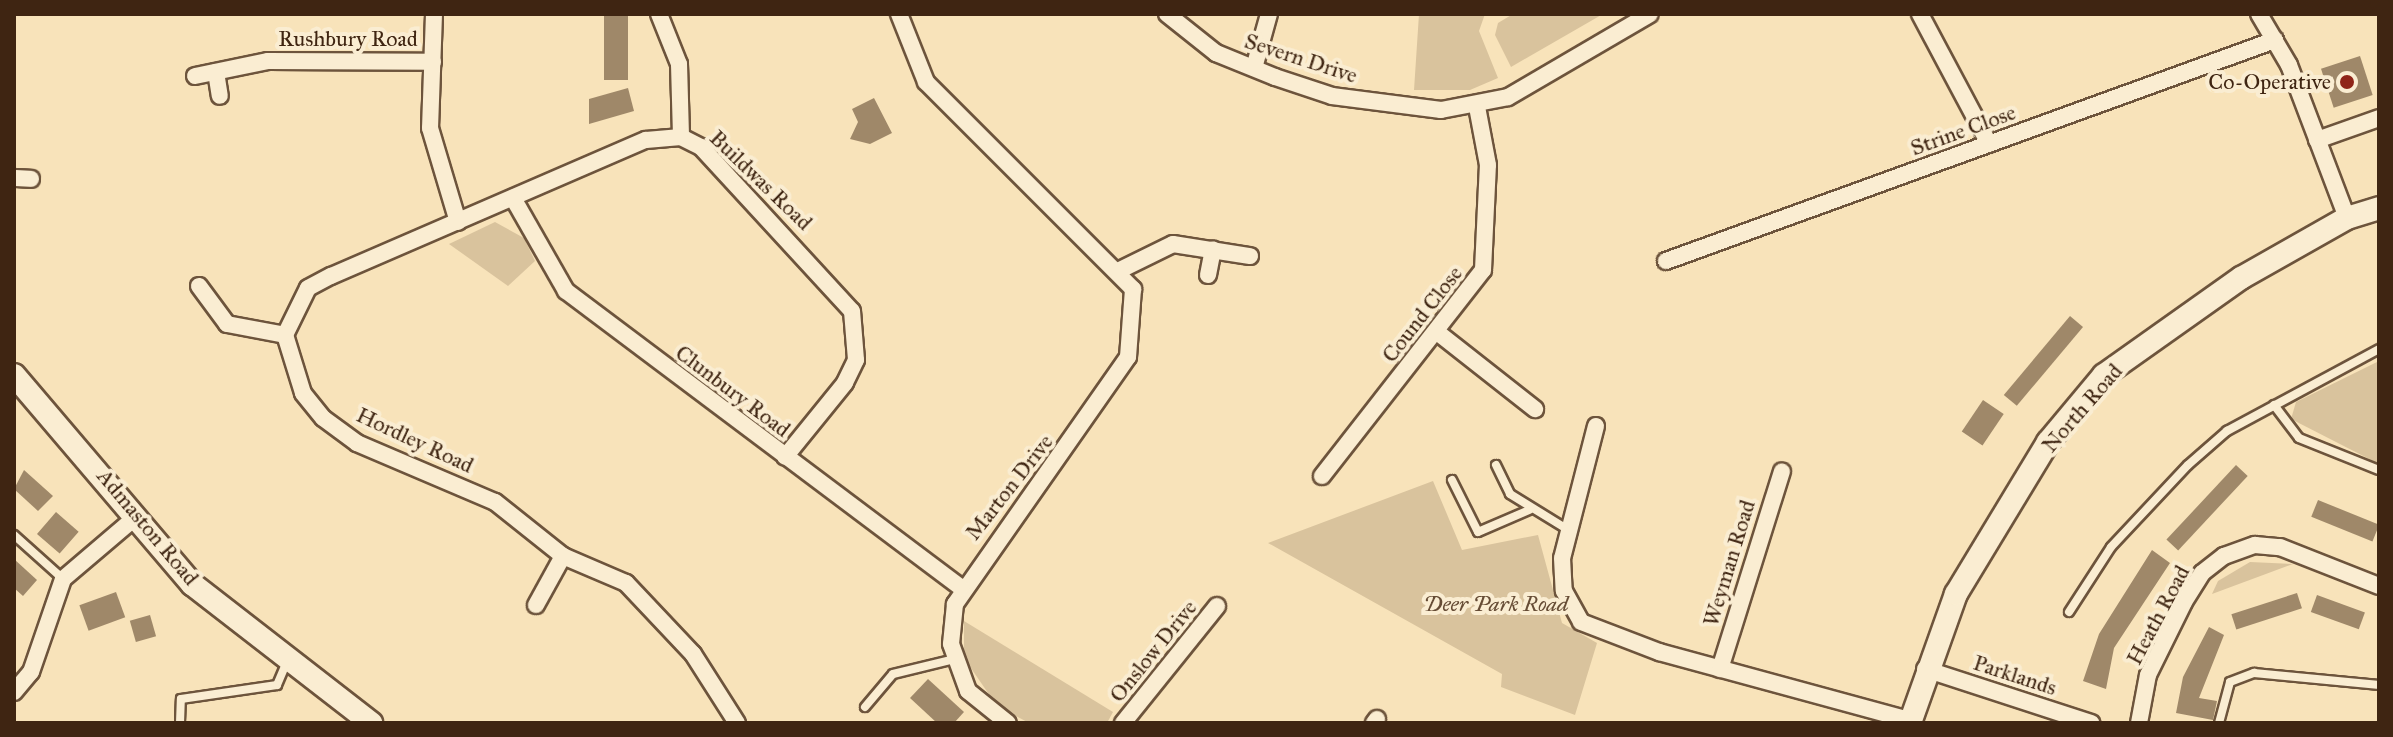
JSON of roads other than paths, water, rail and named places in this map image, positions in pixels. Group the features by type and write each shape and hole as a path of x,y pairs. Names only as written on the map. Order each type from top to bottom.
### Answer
{"street":[{"path":"199,286 227,324 285,335 308,288 458,222 430,128 434,14"},
{"path":"659,14 679,64 681,137"},
{"name":"Marton Drive","path":"899,14 926,82 1120,270 1133,289 1128,357 1100,405 961,588 951,627 955,659 968,691 1008,723"},
{"name":"Severn Drive","path":"1167,14 1216,53 1332,96 1392,106 1477,107 1529,87 1650,14"},
{"path":"1254,68 1269,14"},
{"path":"1920,14 1989,144"},
{"path":"2259,14 2275,40 2347,218"},
{"name":"Strine Close","path":"1666,261 2275,40"},
{"name":"Rushbury Road","path":"195,76 338,57 433,62"},
{"path":"216,72 220,96"},
{"name":"Cound Close","path":"1322,476 1437,332 1488,253 1488,165 1477,107"},
{"path":"2317,140 2379,118"},
{"name":"Buildwas Road","path":"458,222 646,140 681,137 701,147 852,311 856,360 785,457"},
{"name":"Clunbury Road","path":"513,198 566,291 961,588"},
{"name":"North Road","path":"1910,722 1925,669 1997,521 2104,375 2181,317 2347,218 2379,208"},
{"path":"1120,270 1173,244 1250,256"},
{"path":"1208,275 1213,249"},
{"path":"1437,332 1535,409"},
{"name":"Hordley Road","path":"285,335 303,393 323,418 357,443 495,502 563,556 626,583 665,619 737,723"},
{"name":"Admaston Road","path":"14,375 192,584 287,662 371,723"},
{"path":"1596,426 1567,529 1564,591 1581,622 1720,669 1910,722"},
{"name":"Weyman Road","path":"1720,669 1782,471"},
{"path":"14,692 31,672 63,579 137,516"},
{"name":"Heath Road","path":"2139,723 2148,675 2184,602 2202,573 2224,556 2255,545 2280,547 2379,586"},
{"path":"536,605 563,556"},
{"name":"Onslow Drive","path":"1123,723 1217,606"},
{"name":"Parklands","path":"1925,669 2091,723"}],"lane":[{"path":"2069,612 2111,547 2188,465 2274,405 2379,349"},
{"path":"2274,405 2299,438 2379,470"},
{"path":"1496,465 1510,494 1529,510 1567,529"},
{"path":"1452,480 1478,532 1529,510"},
{"path":"14,535 63,579"},
{"path":"865,707 893,674 955,659"},
{"path":"180,723 181,699 277,685 287,662"},
{"path":"2219,723 2230,682 2254,673 2379,685"}],"place":[{"name":"Co-Operative","path":"2347,82"}],"park label":[{"name":"Deer Park Road","path":"1496,604"}]}
